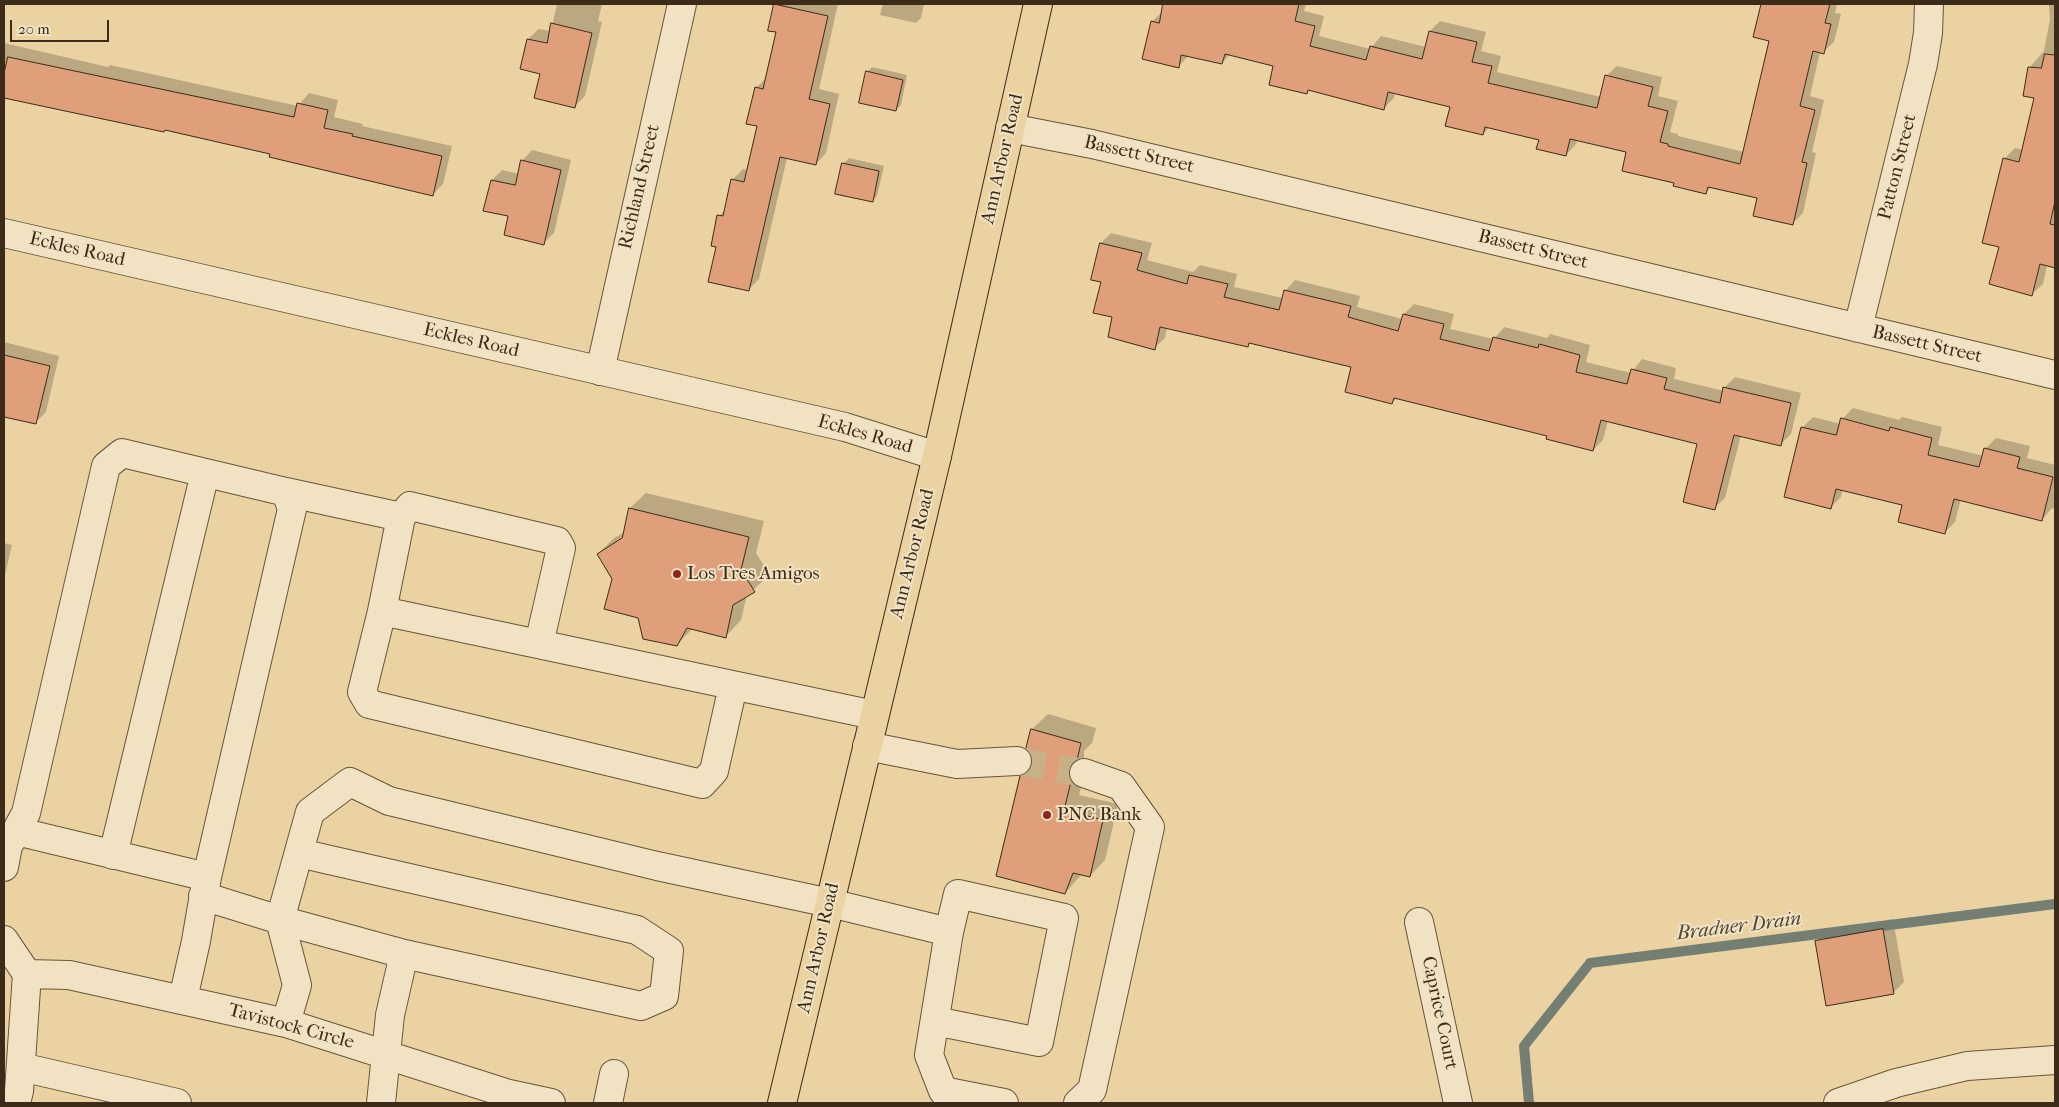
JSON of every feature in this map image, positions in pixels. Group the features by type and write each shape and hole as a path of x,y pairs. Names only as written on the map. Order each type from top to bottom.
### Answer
{"main road":[{"name":"Ann Arbor Road","path":"782,1103 937,456 1038,4"}],"street":[{"name":"Richland Street","path":"600,371 682,4"},
{"name":"Patton Street","path":"1858,328 1923,64 1928,33 1929,4"},
{"name":"Bassett Street","path":"1010,128 1102,146 2055,375"},
{"name":"Eckles Road","path":"4,233 845,427 937,456"},
{"path":"4,867 8,846 26,813 106,466 122,453 401,517"},
{"path":"112,855 205,473"},
{"path":"183,999 205,886 292,509 286,492"},
{"path":"539,644 561,548 557,541 410,506 401,517 382,611 362,692 369,704 702,784 714,771 733,686"},
{"path":"382,611 874,716"},
{"path":"867,746 958,764 1017,762"},
{"path":"1078,1103 1092,1090 1150,827 1121,786 1084,774"},
{"path":"286,1023 297,985 280,920 310,812 350,782 389,801 657,866 830,903 949,932"},
{"path":"16,831 112,855 205,886 280,920 404,954 641,1006 664,996 669,951 637,930 299,854"},
{"path":"935,1021 1039,1042 1064,918 958,894 949,932 929,1055 943,1091 1004,1103"},
{"name":"Caprice Court","path":"1419,922 1458,1103"},
{"path":"4,940 27,974 21,1067 16,1103"},
{"path":"380,1103 390,1015 404,954"},
{"name":"Tavistock Circle","path":"27,974 69,975 286,1023 385,1054 508,1098 550,1103"},
{"path":"1838,1103 1896,1082 1967,1066 2055,1060"},
{"path":"21,1067 177,1103"},
{"path":"608,1103 614,1074"}],"building":[{"path":"774,4 828,16 809,99 830,104 816,165 780,157 749,291 708,282 716,247 711,246 717,215 723,216 731,179 744,182 757,126 746,124 755,87 763,89 776,32 768,31"},
{"path":"1163,4 1299,4 1295,21 1315,26 1310,46 1366,60 1370,46 1422,59 1429,31 1477,42 1472,62 1492,66 1488,83 1597,108 1605,75 1653,87 1648,106 1668,111 1660,142 1668,144 1668,146 1740,164 1769,41 1753,37 1761,4 1830,4 1825,23 1831,24 1824,54 1813,51 1800,106 1815,110 1802,162 1807,163 1793,225 1753,216 1757,198 1708,187 1706,194 1673,186 1674,183 1622,171 1626,152 1570,139 1566,156 1536,149 1539,140 1485,127 1483,135 1445,126 1450,107 1388,92 1384,110 1308,90 1307,94 1269,85 1273,66 1225,54 1222,64 1181,55 1179,68 1142,59 1151,21 1159,23"},
{"path":"551,23 592,33 575,108 534,98 540,74 520,69 527,39 547,43"},
{"path":"2045,54 2055,55 2055,201 2050,224 2055,225 2055,268 2040,264 2032,296 1989,284 1999,247 1982,243 2003,158 2019,162 2034,98 2023,96 2028,67 2041,68"},
{"path":"8,57 294,117 297,103 328,110 324,128 442,156 433,196 269,157 270,154 165,130 164,132 4,98 4,74"},
{"path":"866,71 903,80 896,111 859,103"},
{"path":"521,160 561,170 544,245 504,235 508,216 483,211 491,180 515,185"},
{"path":"842,163 879,171 873,202 835,194"},
{"path":"1100,243 1142,253 1137,270 1187,284 1189,275 1228,284 1224,297 1279,310 1284,290 1351,306 1348,317 1398,331 1403,314 1444,324 1440,339 1489,351 1493,337 1538,348 1539,344 1580,355 1576,372 1627,384 1631,369 1667,378 1664,389 1720,403 1723,387 1791,403 1781,446 1734,435 1715,510 1683,502 1697,444 1601,420 1593,451 1546,439 1547,436 1394,398 1392,404 1345,392 1351,367 1249,343 1248,347 1160,327 1155,350 1108,337 1112,317 1093,313 1101,282 1091,280"},
{"path":"4,355 50,366 36,424 4,417"},
{"path":"1841,418 1889,431 1890,427 1932,438 1928,455 1979,467 1984,448 2020,457 2017,468 2053,477 2042,521 1954,499 1945,534 1898,522 1902,505 1836,489 1831,509 1784,497 1801,427 1836,435"},
{"name":"Los Tres Amigos","path":"629,508 749,537 741,570 755,592 733,605 726,638 687,628 677,646 643,639 638,618 604,609 612,579 597,554 622,538"},
{"name":"PNC Bank","path":"1031,729 1081,743 1077,760 1069,768 1071,782 1064,810 1103,820 1090,877 1073,873 1065,894 996,876 1020,776 1026,774 1031,768 1033,760 1026,749"},
{"path":"1883,929 1894,994 1826,1006 1815,941"}],"waterway":[{"name":"Bradner Drain","path":"1529,1103 1524,1046 1590,963 2055,904"}],"tunnel":[{"path":"1017,761 1084,773"}],"place":[{"name":"Los Tres Amigos","path":"677,574"},
{"name":"PNC Bank","path":"1047,815"}]}
